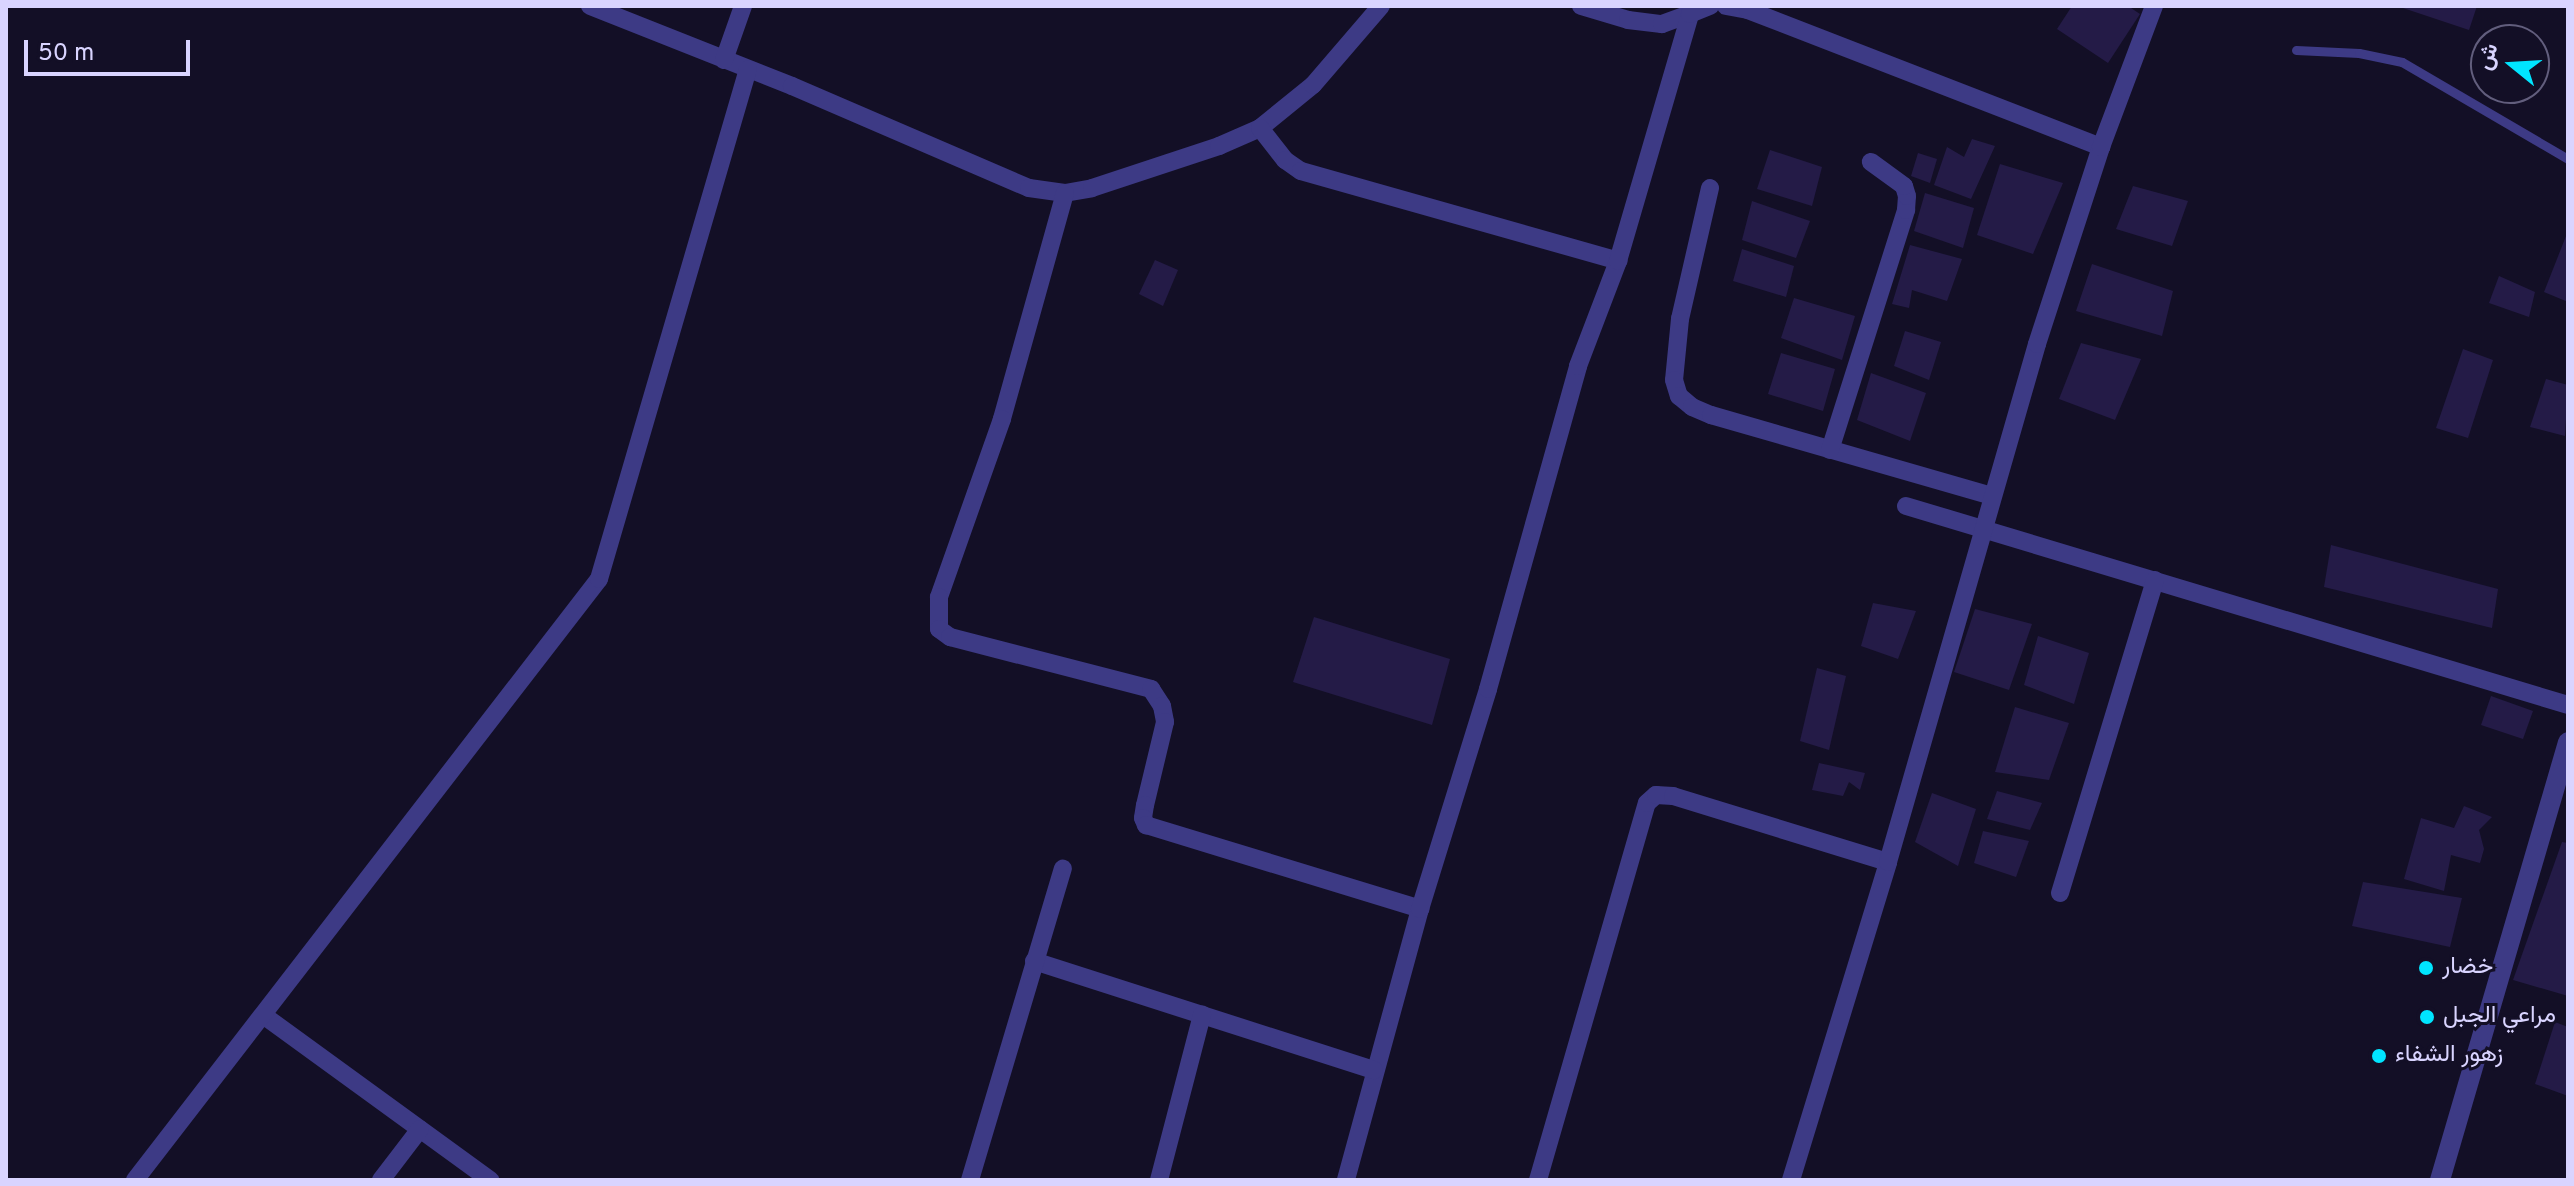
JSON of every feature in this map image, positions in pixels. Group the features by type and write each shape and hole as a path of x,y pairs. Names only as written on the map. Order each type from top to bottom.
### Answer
{"street":[{"path":"590,6 1029,188 1065,193 1092,188 1219,146 1260,128 1313,85 1381,6"},
{"path":"724,60 743,6"},
{"path":"1581,6 1628,20 1662,24 1691,10 1710,6"},
{"path":"1726,6 1748,10 2101,147"},
{"path":"1791,1180 1888,862 1982,527 2101,147 2154,6"},
{"path":"1346,1180 1374,1070 1488,689 1578,366 1618,261 1691,10"},
{"path":"135,1180 599,579 748,69"},
{"path":"1260,128 1285,160 1301,171 1618,261"},
{"path":"1830,450 1906,210 1904,186 1871,162"},
{"path":"1710,188 1680,319 1674,380 1679,396 1692,407 1711,415 1992,496"},
{"path":"1065,193 1002,419 939,597 939,629 950,637 1151,689 1162,706 1165,722 1145,805 1146,825 1420,909"},
{"path":"1906,506 2568,705"},
{"path":"2060,893 2155,580"},
{"path":"2440,1180 2568,742"},
{"path":"1538,1180 1647,803 1656,795 1673,796 1888,862"},
{"path":"970,1180 1063,869"},
{"path":"1034,961 1374,1070"},
{"path":"263,1015 490,1180"},
{"path":"1159,1180 1202,1015"},
{"path":"381,1180 420,1129"}],"lane":[{"path":"2296,50 2359,53 2402,62 2568,159"}],"building":[{"path":"2072,6 2128,6 2140,14 2108,63 2057,29"},
{"path":"2397,6 2477,6 2469,30"},
{"path":"1972,139 1995,146 1971,199 1934,185 1947,147 1964,157"},
{"path":"1770,150 1822,167 1812,206 1757,189"},
{"path":"1918,153 1937,159 1930,183 1911,176"},
{"path":"2000,164 2063,183 2033,254 1977,235"},
{"path":"2133,186 2188,201 2172,246 2116,229"},
{"path":"1925,193 1974,208 1963,248 1914,231"},
{"path":"1752,201 1810,221 1796,258 1742,240"},
{"path":"2568,231 2568,302 2544,292"},
{"path":"1910,245 1962,259 1947,301 1912,290 1909,308 1892,304"},
{"path":"1742,249 1794,266 1786,297 1733,281"},
{"path":"1155,260 1178,270 1163,306 1139,294"},
{"path":"2092,264 2173,291 2162,336 2076,311"},
{"path":"2499,276 2535,292 2529,317 2489,303"},
{"path":"1794,298 1855,316 1842,360 1781,338"},
{"path":"1905,331 1941,342 1929,380 1894,366"},
{"path":"2081,343 2141,359 2115,420 2059,399"},
{"path":"2463,349 2493,360 2468,438 2436,428"},
{"path":"1781,353 1835,369 1823,411 1768,394"},
{"path":"1871,373 1926,393 1910,441 1857,420"},
{"path":"2546,379 2568,385 2565,436 2530,427"},
{"path":"2331,545 2498,589 2492,628 2324,587"},
{"path":"1873,603 1916,611 1898,659 1861,646"},
{"path":"1975,609 2032,624 2009,690 1954,672"},
{"path":"1314,617 1450,659 1432,725 1293,682"},
{"path":"2038,636 2089,653 2074,704 2024,685"},
{"path":"1817,668 1846,676 1829,750 1800,741"},
{"path":"2491,696 2533,711 2523,739 2481,725"},
{"path":"2015,707 2069,723 2049,780 1995,772"},
{"path":"1819,763 1865,773 1860,790 1849,782 1843,796 1812,790"},
{"path":"1997,791 2042,803 2030,830 1987,819"},
{"path":"1932,793 1976,809 1958,866 1915,842"},
{"path":"2464,806 2492,817 2479,830 2484,849 2480,863 2451,855 2444,891 2404,879 2421,818 2454,828"},
{"path":"1983,831 2029,841 2016,877 1974,863"},
{"path":"2562,842 2568,843 2568,996 2513,980"},
{"path":"2363,882 2462,898 2450,947 2352,926"},
{"path":"2555,1022 2568,1027 2568,1096 2535,1084"}],"place":[{"name":"خضار","path":"2426,968"},
{"name":"مراعي الجبل","path":"2427,1017"},
{"name":"زهور الشفاء","path":"2379,1056"}]}
